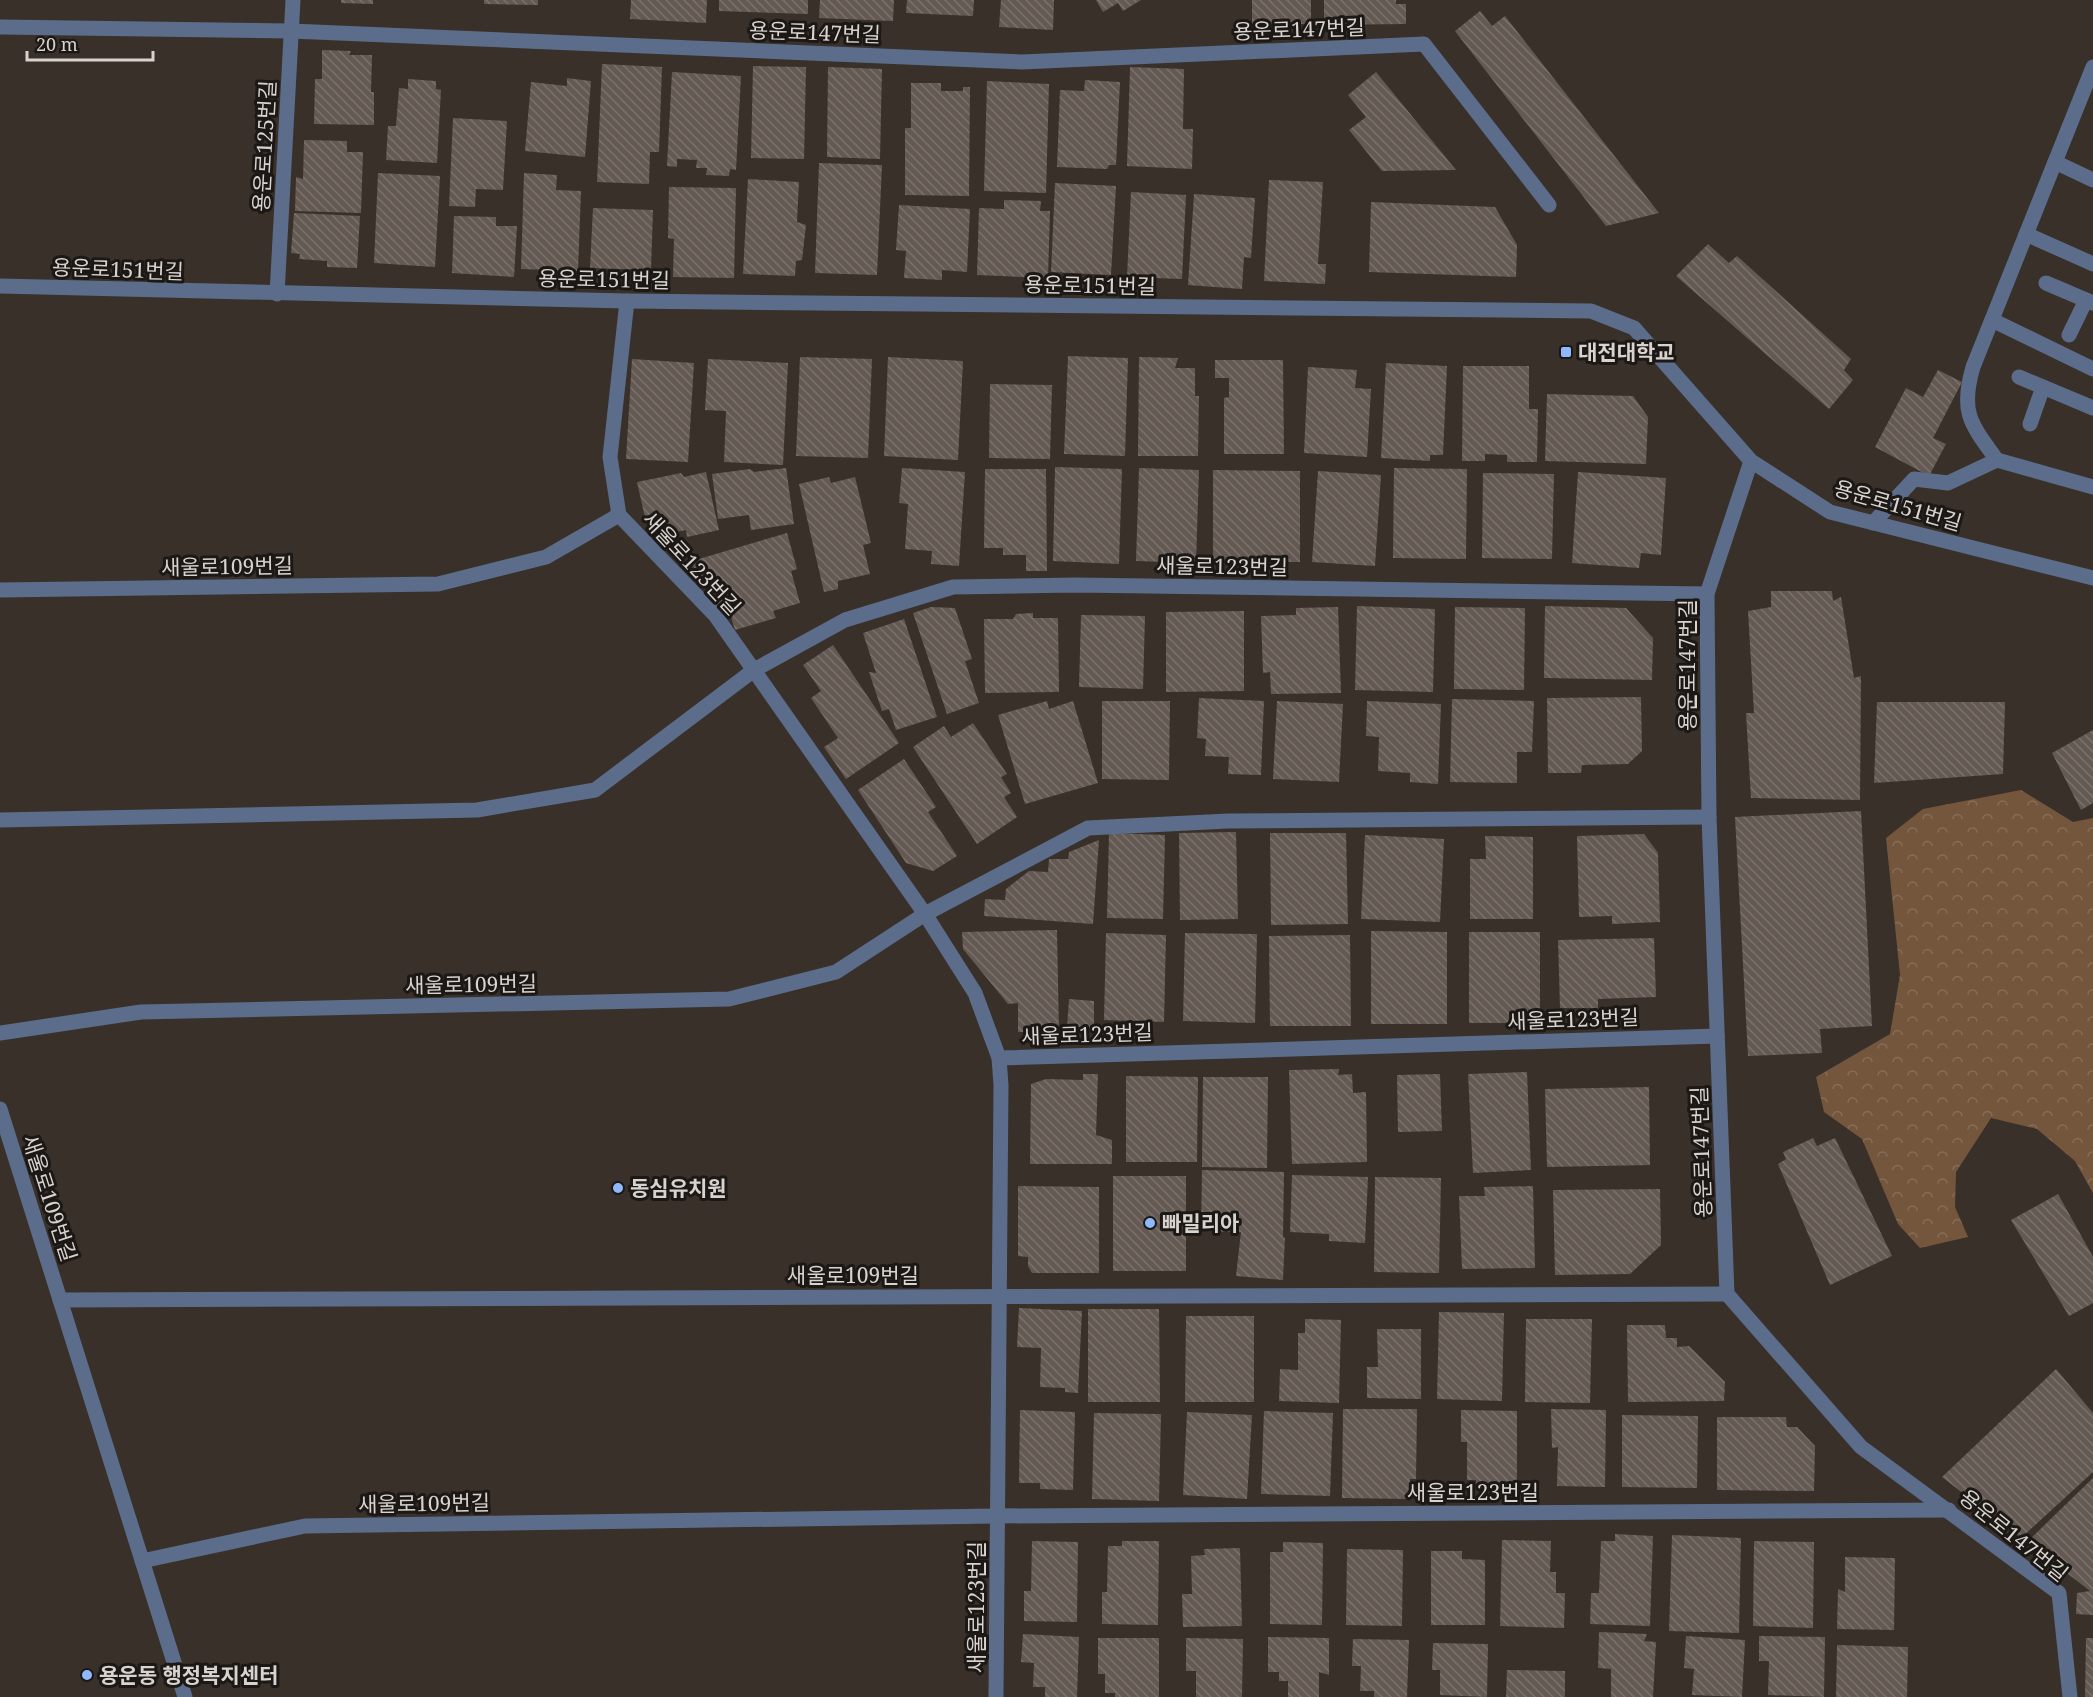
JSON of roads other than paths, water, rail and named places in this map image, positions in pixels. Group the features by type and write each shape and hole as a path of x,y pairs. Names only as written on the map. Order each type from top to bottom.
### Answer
{"street":[{"name":"용운로125번길","path":"277,294 292,0"},
{"name":"용운로147번길","path":"0,27 291,32 1022,62 1424,44 1549,205"},
{"path":"2093,67 2089,89 2055,162 1973,367 1965,394 1970,419 1997,460 2093,488"},
{"path":"2055,162 2093,180"},
{"path":"2026,234 2093,264"},
{"path":"2046,283 2090,301 2069,335"},
{"name":"용운로151번길","path":"0,286 627,301 1591,311 1634,328 1751,461 1830,512 2093,578"},
{"name":"새울로123번길","path":"627,301 610,457 619,515 715,615 925,914 975,993 999,1058 1001,1085 996,1697"},
{"path":"1992,320 2092,365"},
{"path":"2019,377 2093,408"},
{"path":"2030,424 2043,387"},
{"path":"1873,523 1914,479 1948,483 1997,460"},
{"name":"용운로147번길","path":"1751,461 1707,594 1709,817 1727,1294 1861,1447 2059,1593 2070,1697"},
{"name":"새울로109번길","path":"0,590 438,584 546,557 619,515"},
{"name":"새울로123번길","path":"754,670 845,620 953,587 1076,585 1707,594"},
{"path":"0,820 477,810 595,790 754,670"},
{"path":"925,914 1088,828 1228,820 1709,817"},
{"name":"새울로109번길","path":"0,1033 141,1012 729,999 836,972 925,914"},
{"name":"새울로123번길","path":"999,1058 1717,1036"},
{"name":"새울로109번길","path":"0,1109 185,1697"},
{"path":"998,1296 1727,1294"},
{"name":"새울로109번길","path":"60,1300 998,1296"},
{"name":"새울로123번길","path":"997,1516 1949,1510"},
{"name":"새울로109번길","path":"142,1561 305,1526 997,1516"}],"place":[{"name":"대전대학교","path":"1566,352"},
{"name":"동심유치원","path":"618,1188"},
{"name":"빠밀리아","path":"1150,1223"},
{"name":"용운동 행정복지센터","path":"87,1675"}]}
